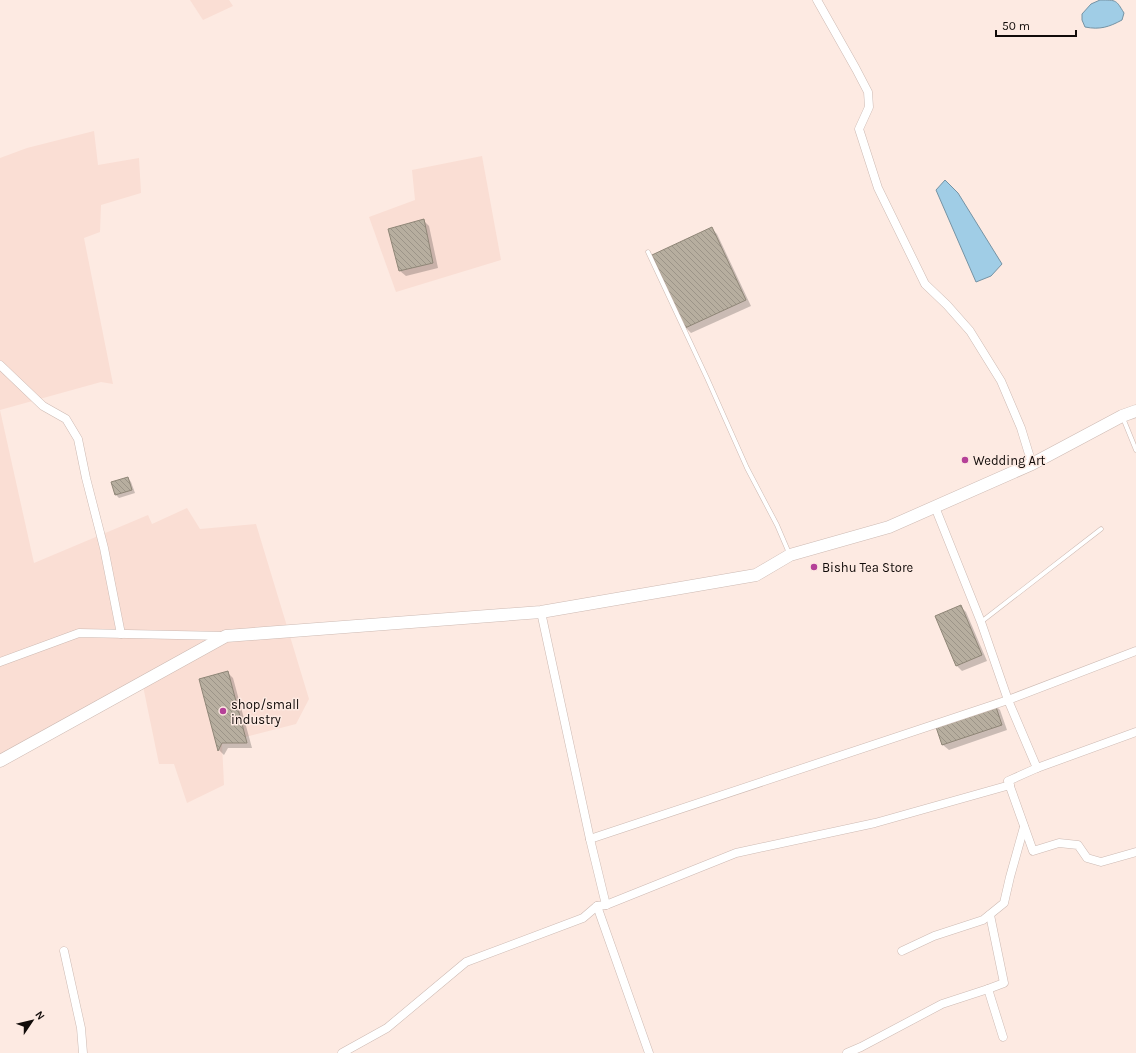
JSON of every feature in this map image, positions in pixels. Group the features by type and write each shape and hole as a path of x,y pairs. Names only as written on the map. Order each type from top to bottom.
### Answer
{"main road":[{"path":"0,761 226,636 541,612 756,575 790,555 889,527 1032,464 1122,416 1136,411"}],"street":[{"path":"817,0 868,92 868,107 859,129 878,188 925,284 947,305 970,331 1001,381 1022,428 1032,464"},
{"path":"0,366 43,406 66,419 78,440 104,548 121,634"},
{"path":"935,507 981,622 1008,700 1037,768"},
{"path":"541,612 590,839 606,905"},
{"path":"0,662 79,633 226,636"},
{"path":"590,839 1008,700 1136,650"},
{"path":"1136,732 1037,768 1008,781 1033,851 1058,843 1078,845 1087,858 1101,862 1136,852"},
{"path":"342,1053 387,1028 466,962 583,918 597,906 606,905 736,853 875,823 1010,785"},
{"path":"902,951 934,936 982,920 1004,903 1024,826"},
{"path":"597,906 648,1053"},
{"path":"847,1053 942,1004 1004,983 990,915"},
{"path":"64,951 81,1028 83,1053"},
{"path":"988,989 1003,1037"}],"lane":[{"path":"648,252 747,468 777,525 790,555"},
{"path":"1122,416 1136,450"},
{"path":"981,622 1101,529"}],"shaded area":[{"path":"190,0 229,0 233,6 203,20"},
{"path":"94,131 98,165 139,158 141,193 101,205 100,232 84,238 113,384 101,382 0,410 0,158 27,148"},
{"path":"482,156 501,260 396,292 369,217 415,200 412,170"},
{"path":"0,410 34,563 148,515 152,524 187,508 200,529 256,524 309,699 296,724 222,743 224,785 187,803 174,764 159,764 143,686 0,761"}],"water":[{"path":"1100,0 1110,0 1117,3 1124,13 1122,20 1104,27 1085,27 1082,20 1082,14 1091,4"},
{"path":"945,180 958,193 1002,264 991,276 976,282 936,190"}],"building":[{"path":"424,219 433,263 399,271 388,229"},
{"path":"712,227 746,300 685,328 652,255"},
{"path":"128,477 132,490 115,495 111,482"},
{"path":"961,605 982,655 956,666 935,616"},
{"name":"shop/small industry","path":"228,671 247,743 222,743 218,751 199,679"},
{"path":"995,704 1002,725 942,745 935,724"}],"place":[{"name":"Wedding Art","path":"965,460"},
{"name":"Bishu Tea Store","path":"814,567"},
{"name":"shop/small industry","path":"223,711"}]}
